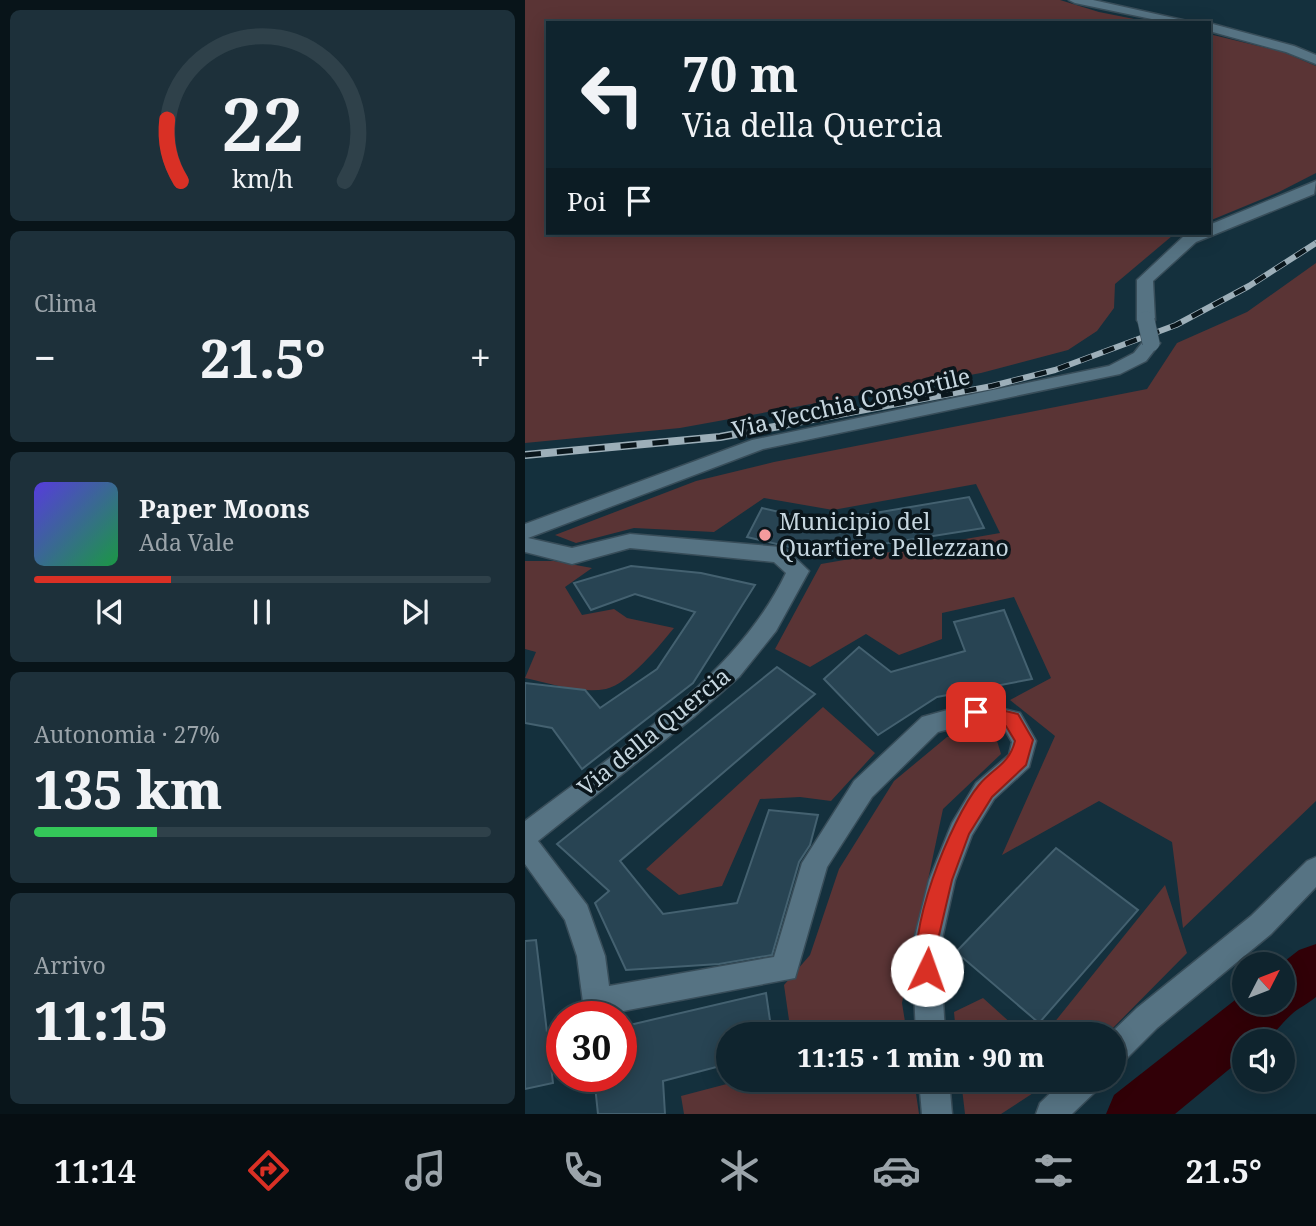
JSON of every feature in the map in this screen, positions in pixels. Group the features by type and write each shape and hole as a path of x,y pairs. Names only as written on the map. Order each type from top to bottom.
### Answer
{"street":[{"path":"1075,0 1179,21"},
{"path":"1211,28 1290,49 1316,60"},
{"path":"1211,230 1309,191 1316,185"},
{"name":"Via Vecchia Consortile","path":"525,532 759,444 1114,370 1140,357 1151,343 1146,320 1145,280 1190,239 1200,235"},
{"name":"Via della Quercia","path":"525,545 572,556 630,541 780,555 798,571 776,614 757,642 718,685 525,836"},
{"path":"525,843 577,914 591,956 597,1002 785,969 815,863 863,789 930,723 976,712 1012,720 1024,740 1020,760 985,791 961,831 942,880 926,948 930,1022"},
{"path":"1126,1039 1147,1018 1261,925 1316,869"},
{"path":"935,1092 937,1114"},
{"path":"1051,1114 1074,1092"}],"shaded area":[{"path":"525,0 1060,0 1099,12 1144,21 546,21 546,235 1174,235 1115,284 1114,308 1097,331 1068,350 981,373 680,428 525,443"},
{"path":"1211,34 1283,52 1316,66 1316,173 1279,192 1211,220"},
{"path":"1316,263 1316,801 1183,928 1172,842 1099,801 1002,855 1055,736 1010,700 1051,678 1014,597 942,613 942,639 899,655 866,634 810,667 775,649 821,564 1000,533 976,484 833,510 764,498 714,532 634,528 576,543 555,535 696,481 774,462 1147,389 1177,343 1247,312"},
{"path":"525,561 554,561 592,568 565,587 582,615 614,609 627,618 674,628 634,672 606,689 576,689 525,678 536,652 525,649"},
{"path":"823,707 875,753 831,801 800,797 760,799 722,886 679,895 646,869"},
{"path":"994,731 1001,754 943,809 902,1003 905,1022 789,1022 784,985 810,955 839,869 894,781 947,737"},
{"path":"1165,885 1187,953 1119,1022 1055,1022"},
{"path":"983,998 1010,1022 955,1022 954,1012"},
{"path":"716,1087 716,1092 916,1092 919,1114 684,1114 681,1096"},
{"path":"962,1092 1035,1092 1001,1114 965,1114"}],"building":[{"path":"969,497 984,528 819,554 747,537 762,508 822,522"},
{"path":"631,566 701,573 755,585 693,683 582,769 552,728 525,723 525,683 585,690 600,708 657,669 695,612 635,594 591,610 574,583"},
{"path":"1004,610 1032,679 937,697 878,735 824,679 859,647 891,672 965,651 954,622"},
{"path":"777,667 815,694 620,861 663,914 737,903 769,810 818,815 810,845 799,862 772,955 719,964 626,970 595,903 609,891 557,844"},
{"path":"1056,848 1138,910 1040,1022 956,952"},
{"path":"536,940 546,1024 546,1084 525,1089 525,941"},
{"path":"766,993 770,1022 716,1022 716,1067 663,1081 665,1114 598,1114 596,1092 637,1092 637,1023"}],"waterway":[{"path":"1295,984 1316,967"},
{"path":"1133,1114 1256,1015"}],"railway":[{"path":"776,427 992,386 1055,370 1176,325 1249,286 1316,243"},
{"path":"525,455 720,437 785,425"}],"place":[{"name":"Municipio del Quartiere Pellezzano","path":"765,535"}],"route":[{"path":"927,970 926,948 942,880 961,831 985,791 1020,760 1024,740 1012,720 976,712"}]}
